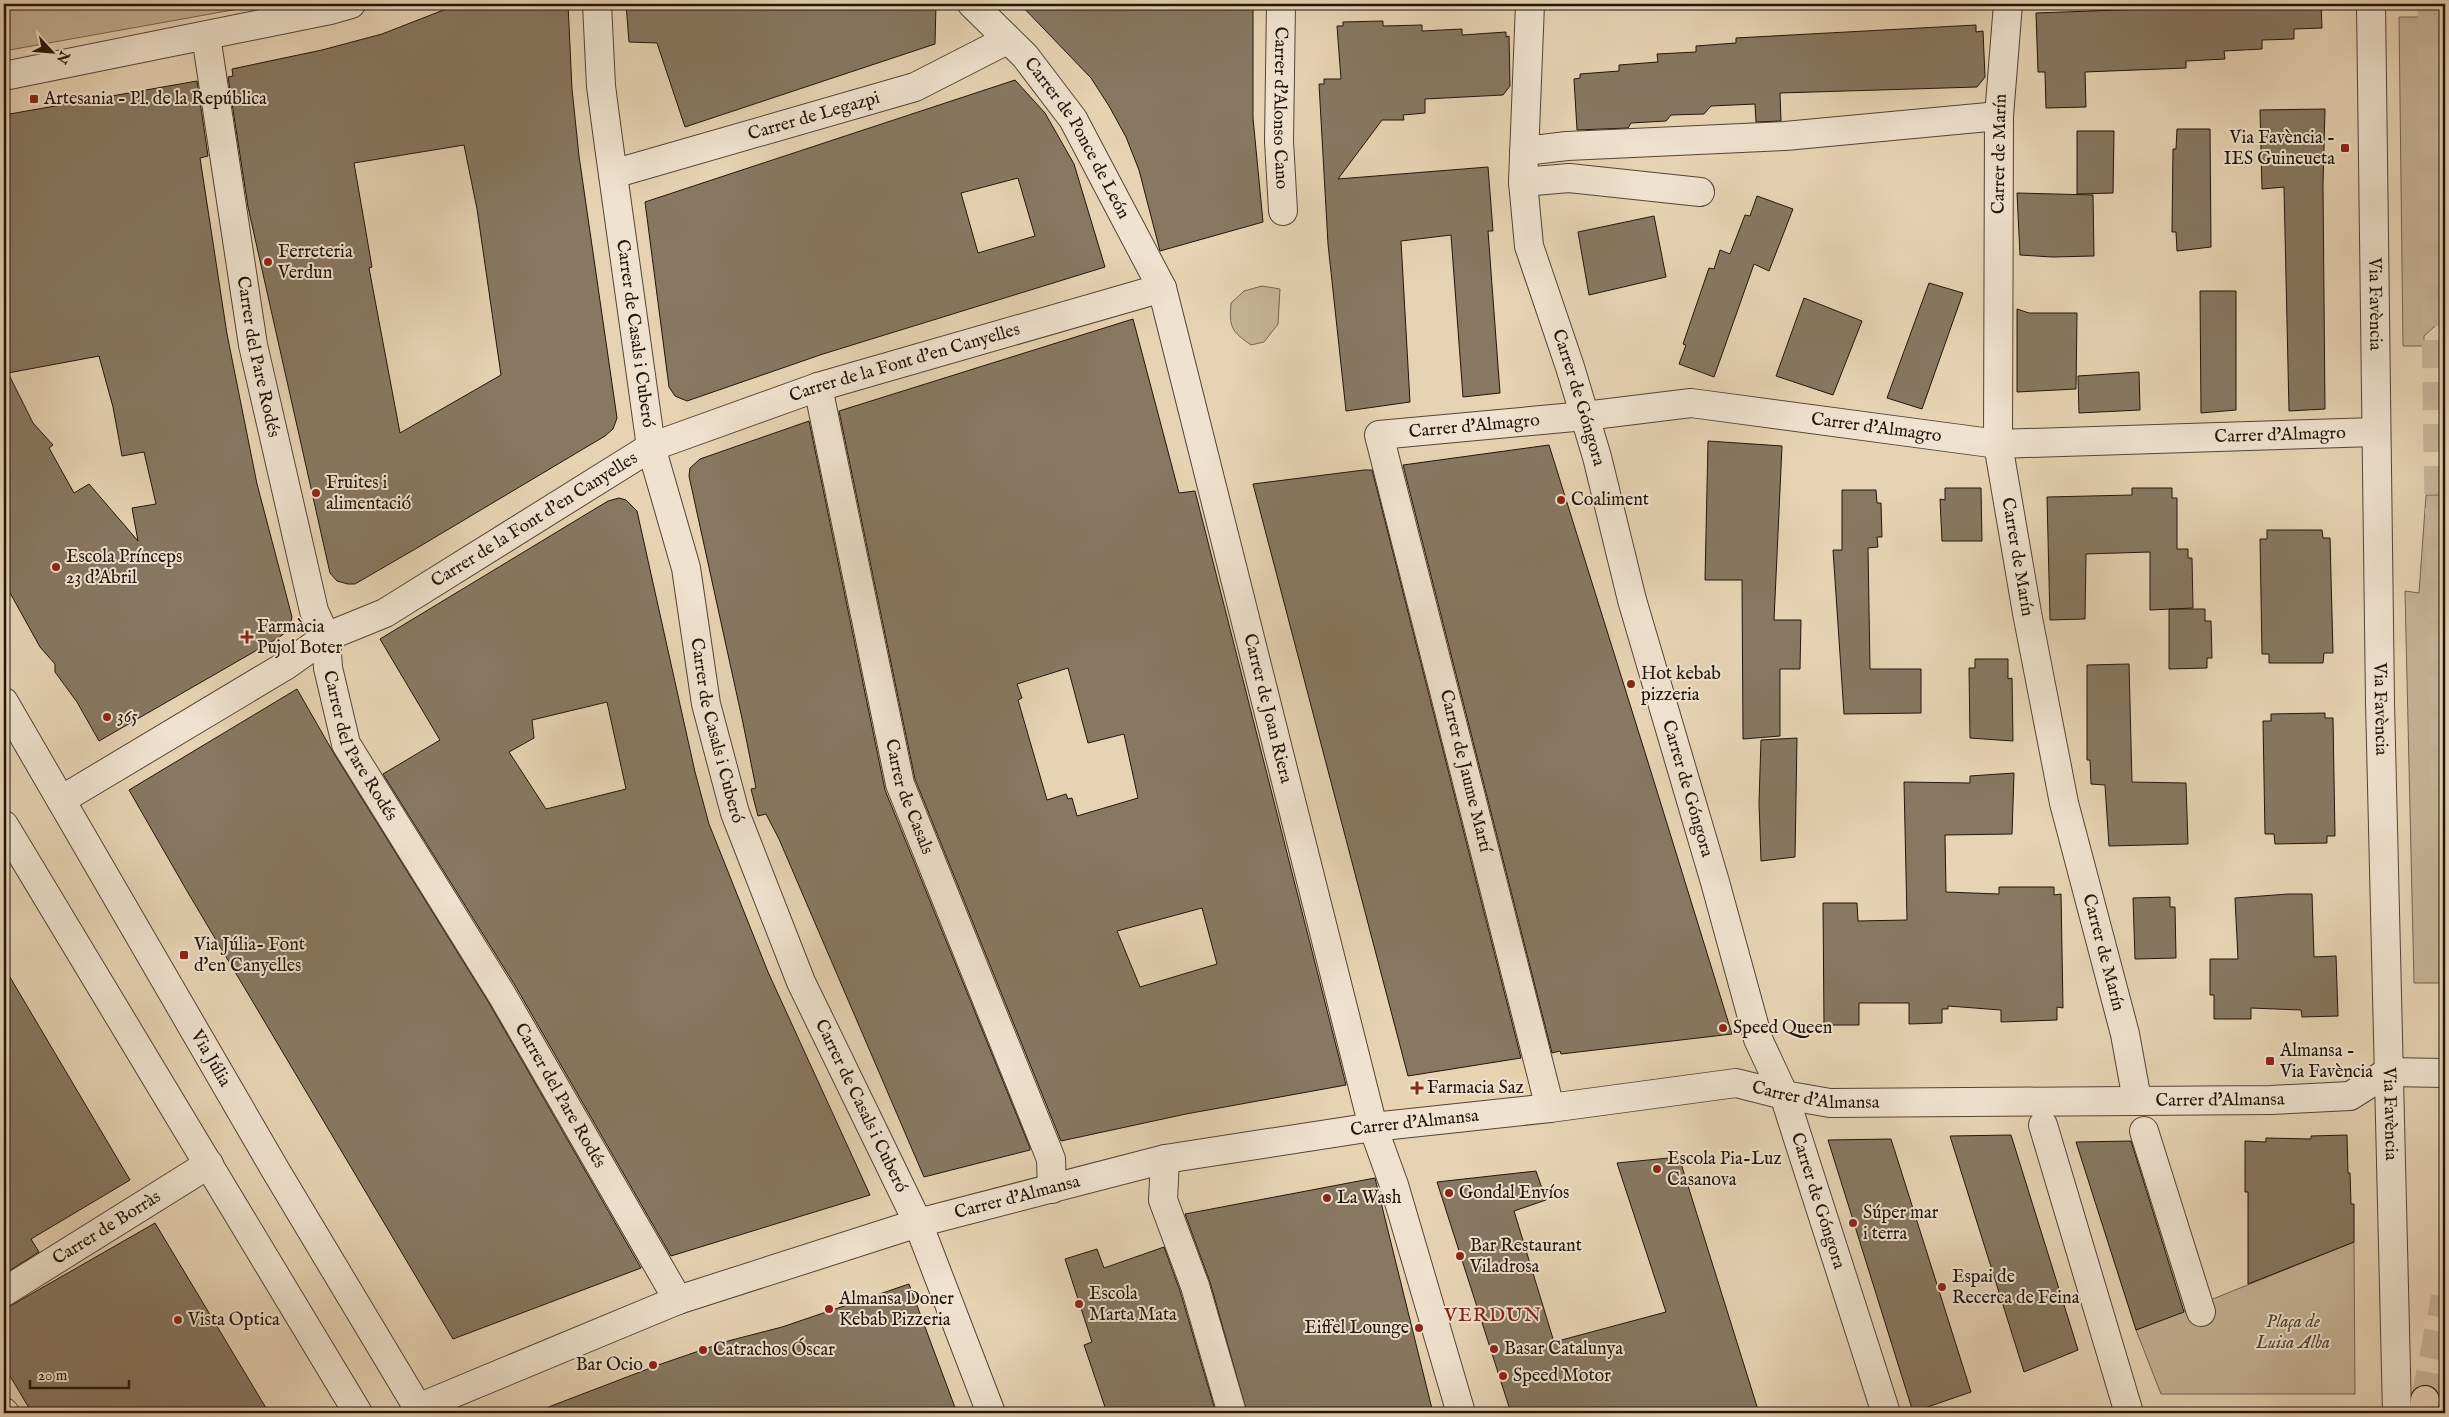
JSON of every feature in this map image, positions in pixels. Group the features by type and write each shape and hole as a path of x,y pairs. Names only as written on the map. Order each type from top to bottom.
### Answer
{"street":[{"path":"4,76 206,36 351,4"},
{"name":"Carrer de Casals i Cuberó","path":"597,4 601,86 651,447 686,568 706,704 735,813 801,982 918,1223 991,1413"},
{"name":"Carrer de Ponce de León","path":"972,4 1025,56 1073,119 1162,288"},
{"name":"Carrer d'Alonso Cano","path":"1281,4 1279,142 1284,211"},
{"name":"Carrer de Góngora","path":"1530,4 1523,182 1528,246 1585,416 1632,600 1715,882 1758,1039 1784,1096 1886,1413"},
{"name":"Carrer de Marín","path":"2008,4 1999,116 1998,444 2027,613 2064,803 2124,1034 2137,1100"},
{"name":"Via Favència","path":"2371,4 2376,432 2388,1072 2398,1413"},
{"name":"Carrer del Pare Rodés","path":"206,36 253,345 314,611 326,637 328,668 346,744 502,995 678,1300"},
{"name":"Carrer de Legazpi","path":"613,174 915,87 1007,40"},
{"path":"1524,151 1568,146 1785,136 1999,116"},
{"path":"1523,182 1570,178 1700,192"},
{"name":"Carrer de la Font d'en Canyelles","path":"61,800 285,666 326,637 385,613 651,447 818,387 1162,288"},
{"name":"Carrer de Joan Riera","path":"1162,288 1374,1127 1394,1185 1461,1413"},
{"name":"Carrer de Casals","path":"818,387 900,784 1051,1159 1052,1189"},
{"name":"Carrer d'Almagro","path":"1379,435 1585,416 1691,403 1998,444 2376,432"},
{"name":"Carrer de Jaume Martí","path":"1379,435 1550,1108"},
{"name":"Via Júlia","path":"4,702 420,1411"},
{"path":"4,826 358,1413"},
{"path":"2388,1072 2445,1073"},
{"name":"Carrer d'Almansa","path":"420,1411 678,1300 918,1223 1166,1159 1374,1127 1550,1108 1736,1083 1784,1096 1830,1103 2271,1100 2350,1096 2388,1072"},
{"path":"2043,1125 2129,1413"},
{"path":"2144,1131 2201,1312"},
{"path":"1166,1159 1163,1200 1195,1286 1232,1413"},
{"name":"Carrer de Borràs","path":"4,1292 209,1164"}],"green space":[{"path":"4,4 266,4 4,51"},
{"path":"2399,17 2445,17 2445,317 2424,336 2424,346 2403,346"},
{"path":"1262,286 1280,289 1278,324 1264,342 1251,345 1239,336 1233,328 1230,318 1231,303 1244,291"},
{"path":"2426,495 2445,495 2445,983 2414,983 2405,591 2419,593"},
{"name":"Plaça de Luisa Alba","path":"2354,1242 2355,1394 2161,1394 2136,1330"}],"building":[{"path":"459,4 568,4 572,89 579,156 617,418 613,429 605,436 355,584 348,584 337,581 330,573 248,207 228,77 233,76 232,69 322,50 382,34","holes":["464,145 477,209 501,375 400,433 369,268 372,267 354,163"]},
{"path":"626,4 936,4 935,44 685,127 657,43 629,42"},
{"path":"1020,4 1253,4 1253,118 1263,222 1160,251 1139,170 1126,137 1109,106 1091,78"},
{"path":"2202,4 2321,4 2322,28 2294,29 2294,39 2262,40 2262,49 2224,51 2225,59 2186,61 2186,68 2085,72 2086,107 2046,108 2045,72 2038,72 2036,13 2202,7"},
{"path":"1383,21 1383,26 1422,25 1422,31 1462,29 1462,35 1506,32 1506,37 1509,36 1510,86 1503,95 1425,99 1425,113 1403,115 1404,120 1382,120 1338,179 1488,167 1493,231 1488,231 1500,393 1463,397 1451,235 1401,241 1410,402 1346,411 1328,244 1319,84 1324,84 1324,79 1341,79 1337,26 1343,26 1343,22"},
{"path":"1976,25 1976,32 1983,31 1985,77 1977,87 1780,93 1781,121 1756,122 1755,104 1711,106 1704,114 1671,115 1666,121 1631,123 1628,128 1577,130 1574,79 1580,78 1580,74 1619,71 1619,65 1658,62 1657,54 1696,52 1696,46 1736,43 1736,38"},
{"path":"1015,80 1045,113 1074,164 1105,267 823,354 687,401 675,396 669,387 645,202","holes":["1018,178 1035,236 978,253 961,193"]},
{"path":"197,81 208,156 200,158 227,334 257,484 292,617 289,630 278,638 99,741 77,702 55,672 55,664 40,647 4,582 4,115","holes":["99,356 113,407 122,456 144,452 156,504 132,508 138,541 89,484 74,493 49,448 53,445 33,423 8,373"]},
{"path":"2325,109 2323,185 2325,409 2289,411 2284,187 2262,189 2260,110"},
{"path":"2177,129 2210,129 2211,247 2177,251 2176,232 2172,232 2173,149 2176,149"},
{"path":"2077,131 2114,131 2113,193 2077,194"},
{"path":"2017,193 2093,195 2094,256 2052,257 2020,255"},
{"path":"1757,196 1793,209 1769,271 1754,264 1714,377 1679,364 1686,345 1683,344 1709,268 1714,269 1720,250 1730,254 1745,215 1750,216"},
{"path":"1654,216 1666,277 1589,295 1578,232"},
{"path":"1929,283 1963,293 1922,409 1887,398"},
{"path":"2200,291 2236,291 2236,410 2201,413"},
{"path":"1804,298 1862,321 1833,395 1776,376"},
{"path":"2017,309 2029,313 2077,313 2076,389 2017,392"},
{"path":"1133,319 1179,493 1195,491 1346,1085 1186,1114 1061,1141 915,779 839,411","holes":["1068,668 1088,743 1124,734 1138,798 1077,816 1072,798 1068,799 1066,794 1047,800 1018,700 1022,698 1017,684","1202,908 1217,964 1140,987 1117,931"]},
{"path":"2139,372 2140,410 2079,413 2078,376"},
{"path":"809,421 885,790 1030,1148 1030,1150 924,1177 779,839 766,814 758,816 751,789 756,788 743,723 689,476 690,468 700,459"},
{"path":"1708,441 1782,446 1774,620 1801,620 1800,669 1780,669 1780,736 1743,739 1742,580 1705,580"},
{"path":"1549,445 1732,1034 1561,1054 1560,1051 1552,1053 1403,465"},
{"path":"1372,470 1521,1058 1408,1076 1253,484"},
{"path":"1945,488 1981,488 1982,541 1942,541 1940,499 1945,500"},
{"path":"2132,488 2172,488 2172,498 2177,498 2177,549 2188,549 2188,558 2192,558 2193,608 2150,610 2150,552 2086,554 2085,619 2050,620 2047,497 2132,495"},
{"path":"1842,490 1876,490 1877,503 1881,503 1882,537 1877,537 1878,547 1868,548 1870,669 1921,669 1921,713 1844,714 1833,550 1842,550"},
{"path":"619,498 626,500 637,511 695,772 709,824 768,972 870,1195 671,1256 516,987 383,774 440,740 380,639 608,501","holes":["607,702 626,789 546,809 509,752 534,738 532,720"]},
{"path":"2267,530 2322,530 2323,538 2330,538 2333,653 2324,653 2323,663 2269,663 2269,654 2262,654 2260,539 2267,539"},
{"path":"2169,609 2205,609 2205,621 2211,621 2212,658 2207,658 2207,668 2169,669"},
{"path":"1975,659 2008,659 2008,679 2012,678 2013,741 1970,738 1969,668 1975,668"},
{"path":"2129,664 2132,782 2186,783 2188,844 2109,846 2105,785 2091,784 2090,760 2087,760 2087,665"},
{"path":"297,689 333,752 489,1003 641,1268 453,1339 129,790"},
{"path":"2325,713 2325,718 2333,718 2335,836 2327,836 2327,843 2275,844 2274,834 2265,834 2263,721 2271,721 2271,714"},
{"path":"1797,738 1795,857 1761,861 1759,803 1761,740"},
{"path":"2014,773 2012,834 1945,835 1946,892 1999,894 1999,887 2054,887 2054,895 2061,894 2063,1008 2057,1007 2057,1020 2001,1022 2001,1010 1948,1006 1948,1009 1942,1009 1942,1023 1909,1024 1909,1003 1859,1003 1859,1025 1824,1025 1823,903 1857,903 1858,921 1907,920 1904,782 1970,783 1970,776"},
{"path":"2312,894 2314,957 2336,956 2338,1016 2302,1017 2301,1010 2251,1008 2251,1019 2214,1019 2214,995 2210,995 2210,959 2238,959 2235,898"},
{"path":"2170,897 2170,907 2175,907 2176,958 2135,959 2133,898"},
{"path":"4,967 130,1180 31,1239 39,1252 4,1274"},
{"path":"2011,1135 2078,1350 2024,1372 1950,1136"},
{"path":"2347,1135 2351,1204 2354,1204 2354,1242 2248,1284 2248,1192 2245,1192 2245,1141 2266,1142 2266,1138 2311,1139 2311,1136"},
{"path":"1891,1139 1971,1392 1913,1412 1828,1140"},
{"path":"2131,1141 2184,1312 2136,1330 2076,1142"},
{"path":"1679,1157 1759,1413 1511,1413 1437,1182 1536,1171 1546,1200 1514,1211 1554,1342 1666,1312 1617,1163"},
{"path":"1375,1178 1433,1413 1247,1413 1210,1282 1185,1214"},
{"path":"155,1223 269,1413 32,1413 4,1366 4,1308"},
{"path":"1164,1247 1180,1291 1216,1413 1107,1413 1084,1345 1092,1342 1065,1259 1097,1249 1104,1268"},
{"path":"909,1284 957,1413 538,1413 538,1411 661,1364 728,1341 782,1327"}],"tunnel":[{"path":"2432,4 2437,428 2445,791"},
{"path":"2425,1400 2445,1297"}],"place":[{"name":"Artesania - Pl. de la República","path":"34,99"},
{"name":"Via Favència - IES Guineueta","path":"2345,148"},
{"name":"Ferreteria Verdun","path":"268,262"},
{"name":"Fruites i alimentació","path":"316,493"},
{"name":"Coaliment","path":"1561,500"},
{"name":"Escola Prínceps 23 d'Abril","path":"56,567"},
{"name":"Farmàcia Pujol Boter","path":"247,637"},
{"name":"Hot kebab pizzeria","path":"1631,684"},
{"name":"365","path":"107,717"},
{"name":"Via Júlia- Font d'en Canyelles","path":"184,955"},
{"name":"Speed Queen","path":"1723,1028"},
{"name":"Almansa - Via Favència","path":"2270,1061"},
{"name":"Farmacia Saz","path":"1417,1088"},
{"name":"Escola Pia-Luz Casanova","path":"1657,1169"},
{"name":"Gondal Envíos","path":"1449,1193"},
{"name":"La Wash","path":"1327,1198"},
{"name":"Súper mar i terra","path":"1853,1223"},
{"name":"Bar Restaurant Viladrosa","path":"1460,1256"},
{"name":"Espai de Recerca de Feina","path":"1942,1287"},
{"name":"Escola Marta Mata","path":"1079,1304"},
{"name":"Almansa Doner Kebab Pizzeria","path":"829,1309"},
{"name":"Vista Optica","path":"178,1320"},
{"name":"Eiffel Lounge","path":"1419,1328"},
{"name":"Basar Catalunya","path":"1494,1349"},
{"name":"Catrachos Óscar","path":"703,1350"},
{"name":"Bar Ocio","path":"653,1365"},
{"name":"Speed Motor","path":"1503,1376"}],"district":[{"name":"VERDUN","path":"1493,1315"}]}
